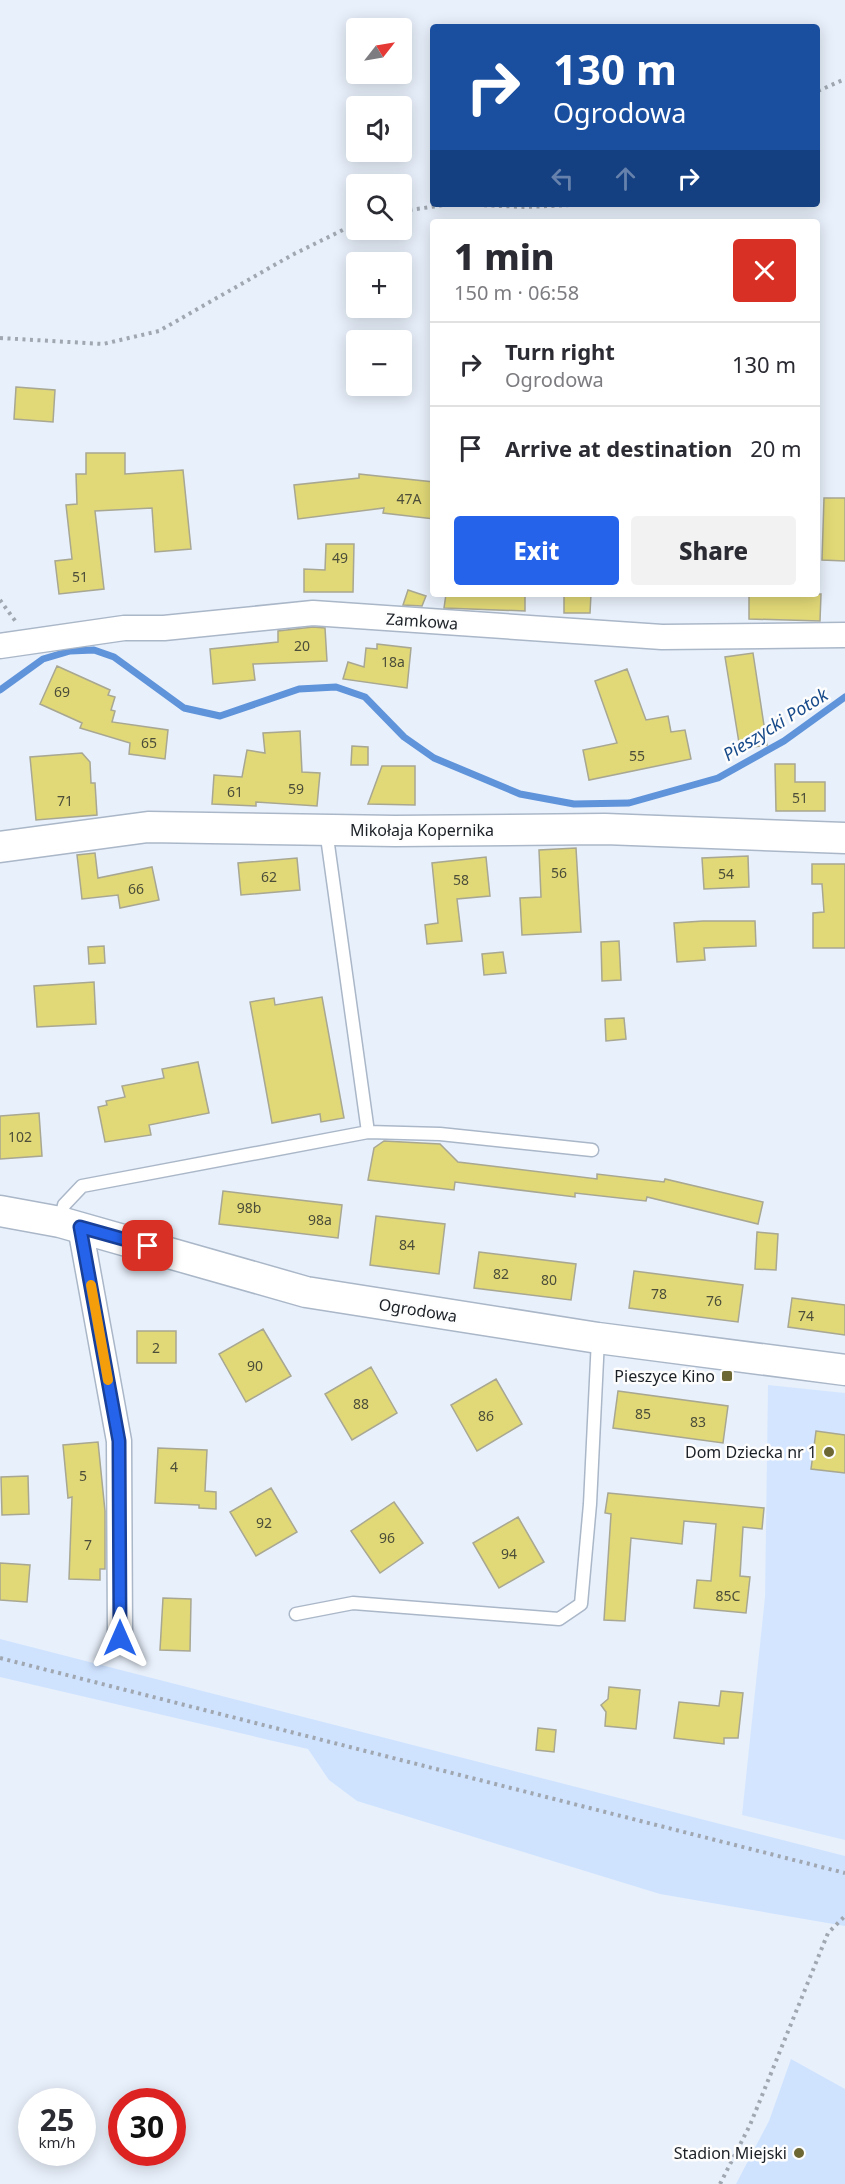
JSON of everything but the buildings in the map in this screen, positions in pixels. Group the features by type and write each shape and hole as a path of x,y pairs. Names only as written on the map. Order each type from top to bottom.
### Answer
{"street":[{"name":"Zamkowa","path":"0,646 124,628 164,628 313,613 662,637 845,635"},
{"name":"Mikołaja Kopernika","path":"0,847 148,827 326,830 604,829 845,838"},
{"name":"Ogrodowa","path":"0,1211 70,1224 306,1292 598,1338 845,1370"},
{"path":"70,1224 119,1441 120,1638"}],"lane":[{"path":"326,830 368,1132"},
{"path":"70,1224 64,1205 82,1186 368,1132 440,1134 592,1150"},
{"path":"296,1614 353,1603 559,1619 581,1604 590,1504 598,1338"}],"path":[{"path":"820,90 845,79"},
{"path":"412,210 431,207"},
{"path":"0,339 103,344 159,331 292,255 346,228"},
{"path":"0,1658 845,1873"},
{"path":"720,2184 750,2125 828,1933 845,1916"}],"shaded area":[{"path":"768,1385 845,1393 845,1840 742,1815 765,1597"},
{"path":"0,1639 845,1856 845,1926 660,1894 357,1801 329,1780 308,1749 0,1677"},
{"name":"Stadion Miejski","path":"791,2059 845,2089 845,2184 736,2184 769,2121"}],"waterway":[{"name":"Pieszycki Potok","path":"0,690 43,659 70,651 94,650 114,657 184,708 220,716 299,689 336,687 365,697 404,737 434,758 520,794 574,804 629,803 718,778 784,741 845,697"}],"slow traffic":[{"path":"91,1285 108,1380"}],"place":[{"name":"Pieszyce Kino","path":"727,1376"},
{"name":"Dom Dziecka nr 1","path":"829,1452"},
{"name":"Stadion Miejski","path":"799,2153"}],"route":[{"path":"120,1638 119,1441 80,1227 148,1246"}]}
